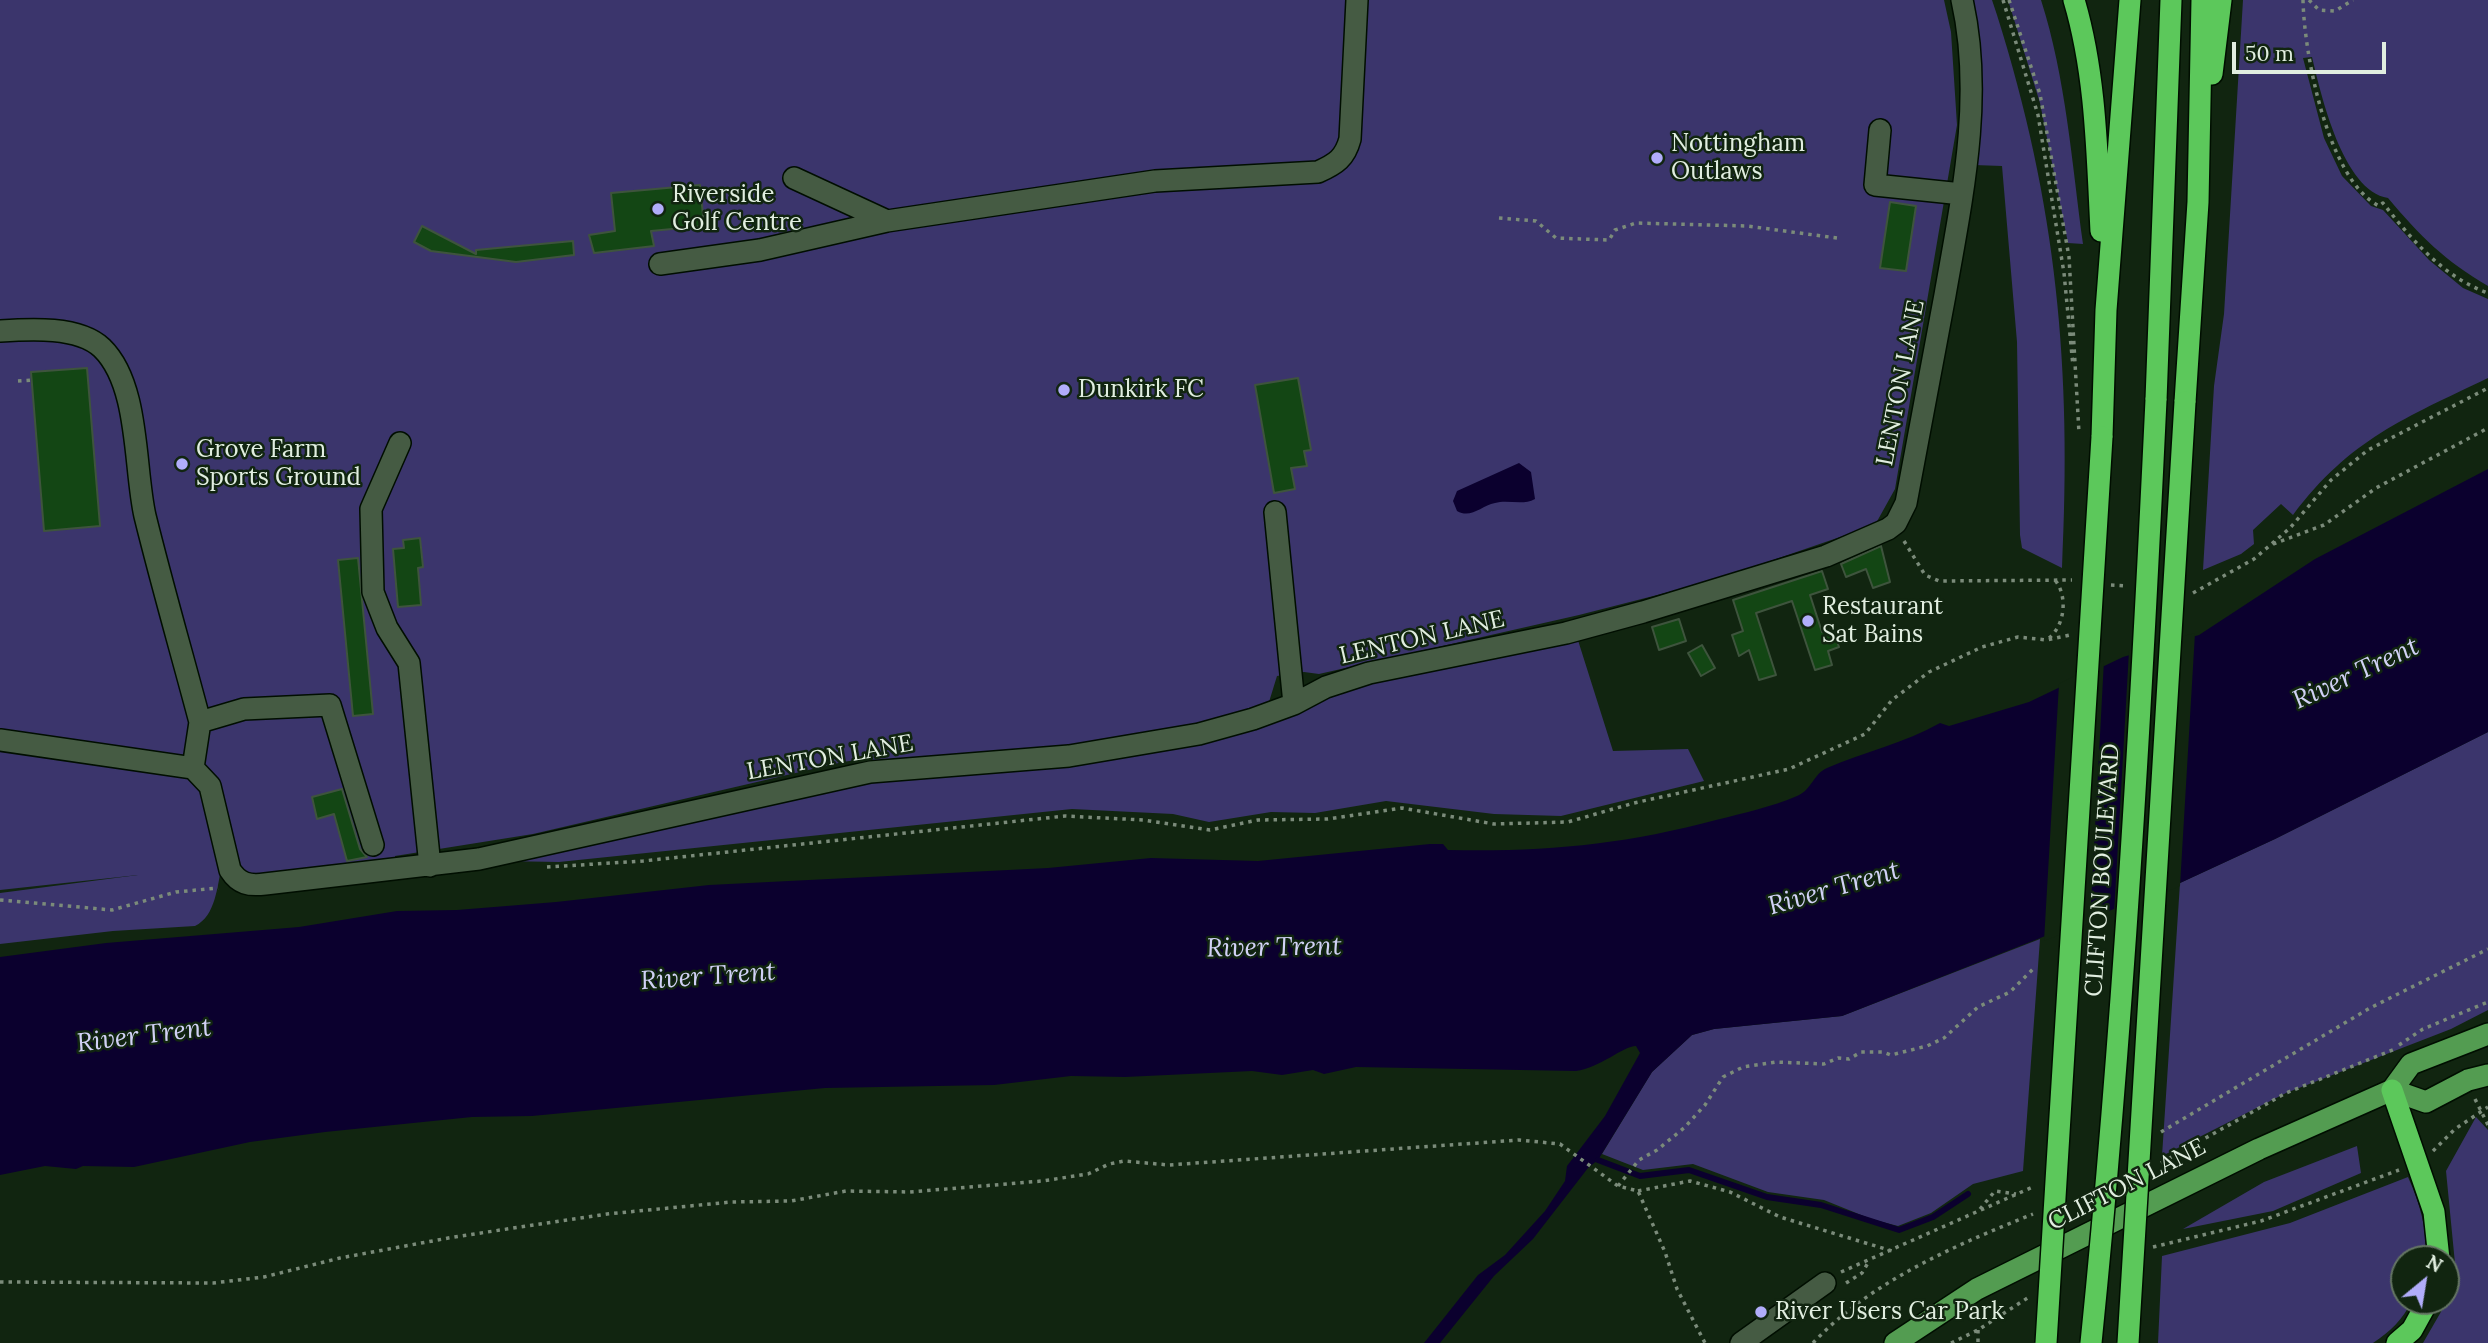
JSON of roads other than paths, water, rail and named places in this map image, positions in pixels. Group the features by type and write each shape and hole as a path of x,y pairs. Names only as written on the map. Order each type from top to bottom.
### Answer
{"highway":[{"path":"2074,0 2085,49 2095,125 2106,310"},
{"path":"2106,310 2130,0"},
{"name":"CLIFTON BOULEVARD","path":"2091,1343 2112,1132 2143,666 2171,0"},
{"path":"2128,1343 2198,202 2202,0"},
{"path":"2198,202 2221,0"},
{"name":"CLIFTON BOULEVARD","path":"2046,1343 2102,438 2106,310"},
{"path":"2392,1090 2434,1212 2438,1245"},
{"path":"2398,1343 2412,1330 2420,1315"}],"main road":[{"name":"CLIFTON LANE","path":"1895,1343 1977,1289 2259,1149 2392,1090 2411,1064 2488,1034"},
{"path":"2392,1090 2426,1102 2468,1080 2488,1075"}],"street":[{"path":"660,264 760,250 887,221 1155,181 1318,172 1337,163 1346,154 1350,139 1357,0"},
{"name":"LENTON LANE","path":"193,768 210,786 230,870 236,880 247,885 430,866 492,856 870,772 1069,756 1199,734 1294,704 1325,687 1369,673 1566,633 1826,556 1896,523 1906,503 1962,194 1971,98 1968,38 1962,0"},
{"path":"1880,130 1875,185 1962,194"},
{"path":"794,178 887,221"},
{"path":"0,331 73,333 102,347 117,367 127,400 144,514 200,722 193,768 0,740"},
{"path":"400,443 372,509 373,592 387,628 409,663 430,866"},
{"path":"1275,512 1294,704"},
{"path":"200,722 244,709 330,705 373,845"},
{"path":"1741,1343 1825,1283"}],"water":[{"path":"1519,463 1531,472 1535,499 1495,503 1467,514 1457,511 1453,501 1457,491"},
{"name":"River Trent","path":"2488,469 2488,732 2275,839 2180,883 1842,1016 1714,1029 1692,1035 1652,1072 1598,1160 1588,1168 1533,1239 1494,1276 1440,1343 1424,1343 1478,1275 1505,1255 1545,1211 1565,1181 1567,1166 1605,1116 1640,1053 1636,1046 1594,1066 1576,1071 1356,1067 1324,1074 1313,1070 1282,1075 1252,1071 1125,1077 1071,1076 994,1085 825,1088 532,1116 472,1117 325,1132 250,1142 134,1167 83,1166 76,1169 45,1166 0,1175 0,957 106,943 299,927 397,911 457,910 556,902 709,885 1048,868 1151,858 1258,861 1430,844 1443,844 1448,850 1518,850 1648,836 1787,800 1806,790 1822,771 1841,762 1913,736 1940,723 1949,726 2029,702 2123,657 2199,635 2315,559"}],"waterway":[{"path":"1598,1160 1640,1176 1689,1170 1767,1197 1821,1205 1899,1230 1933,1217 1968,1194"}],"place":[{"name":"Nottingham Outlaws","path":"1657,158"},
{"name":"Riverside Golf Centre","path":"658,209"},
{"name":"Dunkirk FC","path":"1064,390"},
{"name":"Grove Farm Sports Ground","path":"182,464"},
{"name":"Restaurant Sat Bains","path":"1808,621"},
{"name":"River Users Car Park","path":"1761,1312"}]}
